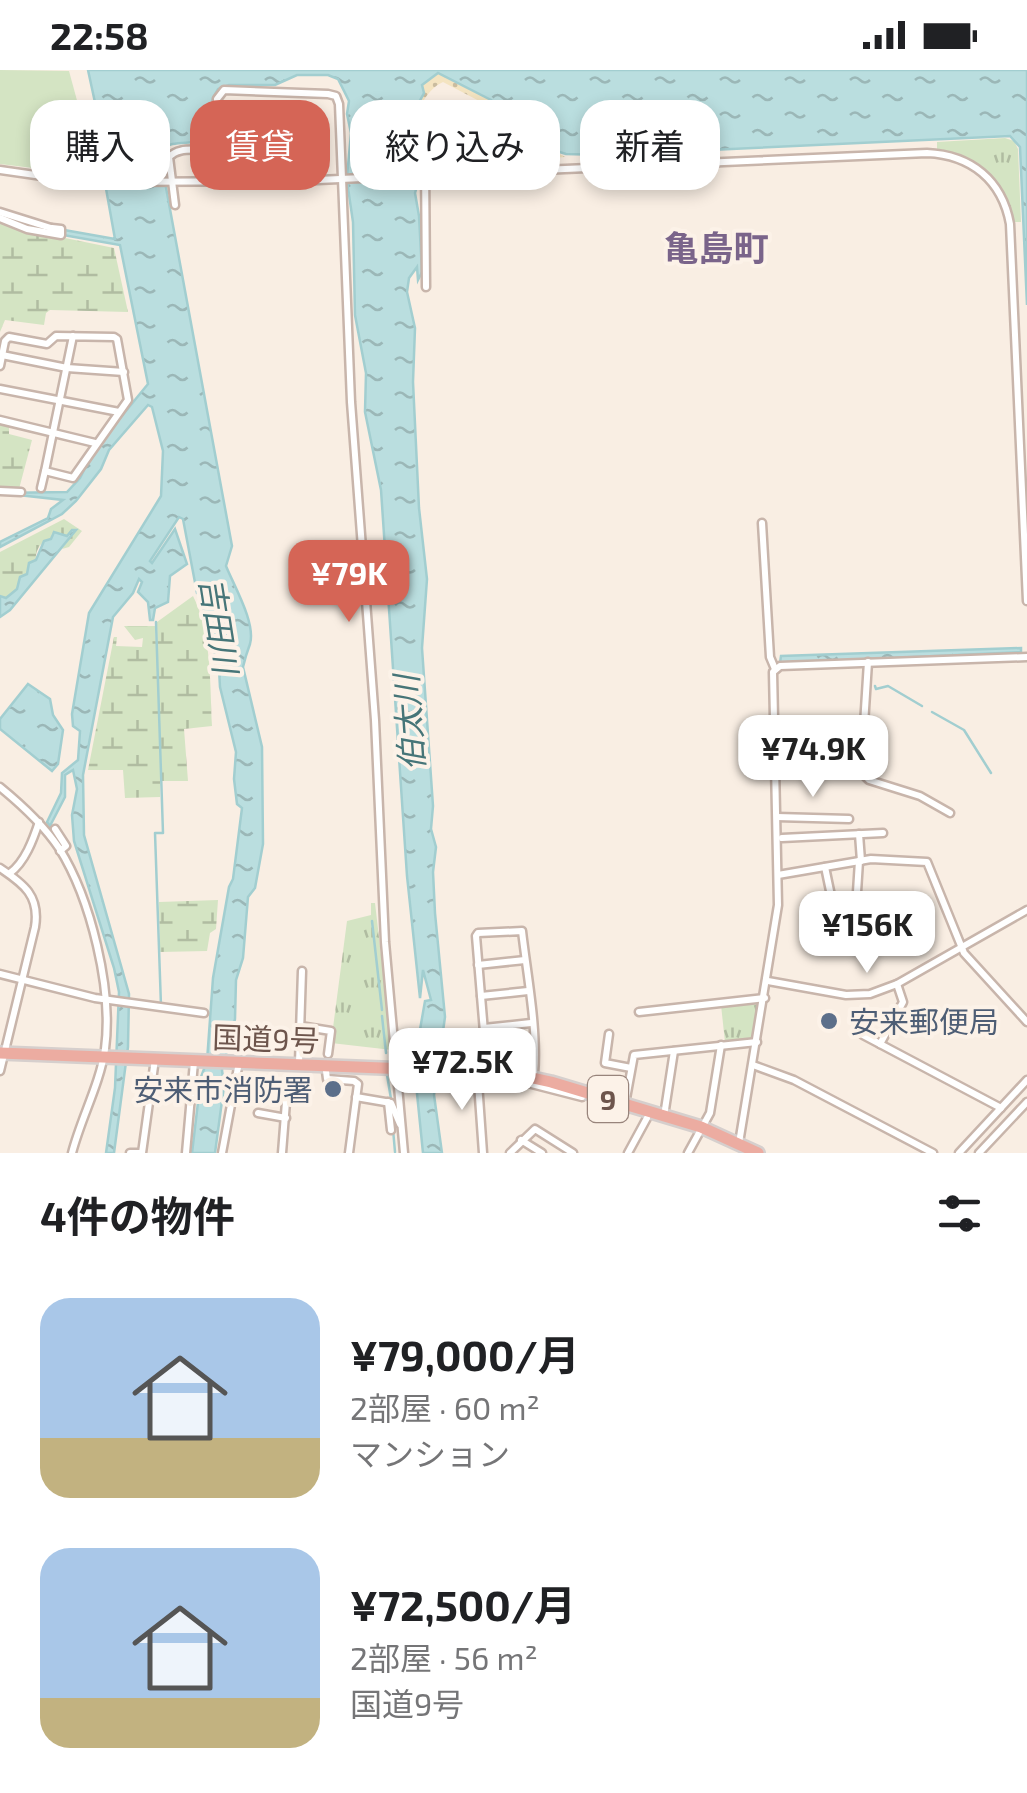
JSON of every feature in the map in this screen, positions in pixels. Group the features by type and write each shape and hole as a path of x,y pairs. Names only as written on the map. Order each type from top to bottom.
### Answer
{"highway":[{"name":"国道9号","path":"2,1053 298,1062 535,1078 701,1127 758,1153"}],"street":[{"path":"170,157 173,152 214,146 217,99 224,90 336,96 339,104 350,402 375,720 385,942 404,1153"},
{"path":"560,168 927,153 956,157 978,168 1000,193 1010,224 1027,601"},
{"path":"0,170 30,175"},
{"path":"170,181 350,179"},
{"path":"170,185 175,205"},
{"path":"426,190 426,287"},
{"path":"0,215 27,229 61,231"},
{"path":"0,366 5,341 10,337 47,344 56,336 116,338 128,397 73,478 45,471"},
{"path":"41,488 73,336"},
{"path":"2,354 67,368 124,372"},
{"path":"0,389 119,412"},
{"path":"0,420 95,442"},
{"path":"0,491 21,492"},
{"path":"762,523 770,656 775,670"},
{"path":"740,1143 775,942 778,875 771,680 775,670 780,666 1027,657"},
{"path":"868,662 861,772 869,780 920,796 950,814"},
{"path":"0,787 52,831 80,896 105,978 115,1057 72,1153"},
{"path":"777,816 849,819"},
{"path":"13,877 40,824"},
{"path":"782,838 882,833"},
{"path":"857,892 858,834"},
{"path":"778,875 860,861 928,862 962,948 996,992 1027,1022"},
{"path":"826,867 834,910"},
{"path":"0,868 32,894 37,908 36,927 0,1072"},
{"path":"768,981 859,995 897,984 1027,910"},
{"path":"532,1041 488,1045 476,936 522,931 531,1023 532,1041 533,1078"},
{"path":"478,965 525,960"},
{"path":"298,1062 302,971"},
{"path":"0,974 136,1005 204,1012"},
{"path":"880,1044 902,1002 897,984"},
{"path":"481,996 528,991"},
{"path":"639,1012 765,998"},
{"path":"484,1028 531,1023"},
{"path":"300,1026 331,1031 328,1054"},
{"path":"609,1034 605,1063 631,1068"},
{"path":"863,1035 1001,1108"},
{"path":"482,1153 476,1072 479,1066 533,1078 621,1108 626,1102 634,1055 757,1042"},
{"path":"688,1153 710,1113 721,1046"},
{"path":"664,1116 674,1051"},
{"path":"130,1153 142,1153 155,1059"},
{"path":"186,1153 196,1060"},
{"path":"222,1153 238,1062"},
{"path":"753,1064 794,1080 933,1153"},
{"path":"326,1071 328,1079 356,1081 348,1153"},
{"path":"959,1153 1027,1080"},
{"path":"236,1081 287,1088 282,1153"},
{"path":"356,1097 388,1102 404,1127"},
{"path":"388,1102 391,1130"},
{"path":"980,1153 1027,1102"},
{"path":"258,1114 286,1118"},
{"path":"628,1153 648,1118"},
{"path":"510,1153 535,1129 573,1153"},
{"path":"521,1140 542,1153"}],"green space":[{"path":"0,70 69,71 77,100 30,100 30,168 0,164"},
{"path":"1005,138 1014,141 1018,149 1021,222 1013,222 996,183 977,164 937,149 937,142"},
{"path":"0,221 114,248 128,312 50,310 44,325 5,320 0,332"},
{"path":"0,423 9,425 9,434 32,440 19,489 0,488"},
{"path":"64,519 82,531 69,547 62,549 76,530 68,536 52,533 51,539 39,547 36,560 29,563 27,574 20,577 17,589 6,598 0,595 0,552"},
{"path":"193,596 207,643 212,726 184,729 188,781 162,781 160,771 160,797 125,798 123,770 88,770 114,637 116,646 142,647 143,638 135,640 124,626 155,626 158,679 157,622"},
{"path":"218,900 216,929 210,933 207,951 160,952 159,902"},
{"path":"371,903 375,903 392,1050 331,1043 347,921 371,915"},
{"path":"758,1001 752,1039 725,1042 721,1005"}],"sand":[{"path":"433,74 443,74 490,100 477,100 443,82 420,100 422,85"}],"water":[{"path":"88,70 1027,70 1027,305 1020,147 1010,136 720,150 720,100 580,100 580,154 566,154 560,152 560,100 491,100 438,73 422,85 420,100 350,100 350,128 349,101 338,79 328,75 297,75 275,85 229,85 218,89 213,100 190,100 190,143 170,145 170,100 94,100"},
{"name":"伯太川","path":"347,181 350,190 416,190 419,216 422,272 418,280 417,267 409,278 407,292 415,328 413,382 419,508 427,579 422,648 433,806 431,829 436,847 435,913 445,1017 434,1095 442,1153 423,1153 414,1064 425,1001 431,1000 423,970 420,998 407,876 381,490 365,412 366,373 355,315 353,222"},
{"name":"吉田川","path":"106,190 166,190 232,546 226,566 251,635 243,667 262,747 263,844 255,888 248,897 243,958 236,980 235,1019 222,1070 224,1086 215,1153 192,1153 201,1077 207,1061 213,978 233,879 242,808 237,804 236,752 219,669 197,593 183,519 179,517 150,561 175,529 187,564 170,576 168,602 155,608 150,620 148,602 138,592 142,582 139,579 113,617 83,775 84,835 129,994 128,1047 114,1153 106,1153 115,1088 119,992 74,841 72,815 77,789 73,770 65,775 65,797 50,826 47,822 61,793 62,773 78,760 80,731 73,726 72,714 89,613 161,496 163,451 152,407 148,405 109,450 101,469 62,514 0,547 0,542 48,518 51,509 63,500 0,493 67,492 80,478 94,450 148,384 120,245 63,235 64,230 115,239"},
{"path":"76,530 0,617 0,596 6,598 17,589 20,577 27,574 29,563 36,560 44,541 51,539 54,532 67,536"},
{"path":"1021,648 1021,652 780,663 781,656"},
{"path":"28,684 50,699 53,715 63,730 58,764 52,771 0,729 0,719"}],"waterway":[{"path":"156,622 163,833 155,833 161,1006"},
{"path":"875,686 888,686 922,706"},
{"path":"932,712 964,730 991,773"},
{"path":"372,921 382,1010"},
{"path":"382,1016 386,1053"},
{"path":"387,1075 391,1099"},
{"path":"393,1129 395,1152"}],"place":[{"name":"安来郵便局","path":"829,1021"},
{"name":"安来市消防署","path":"333,1089"}],"district":[{"name":"亀島町","path":"716,247"}]}
